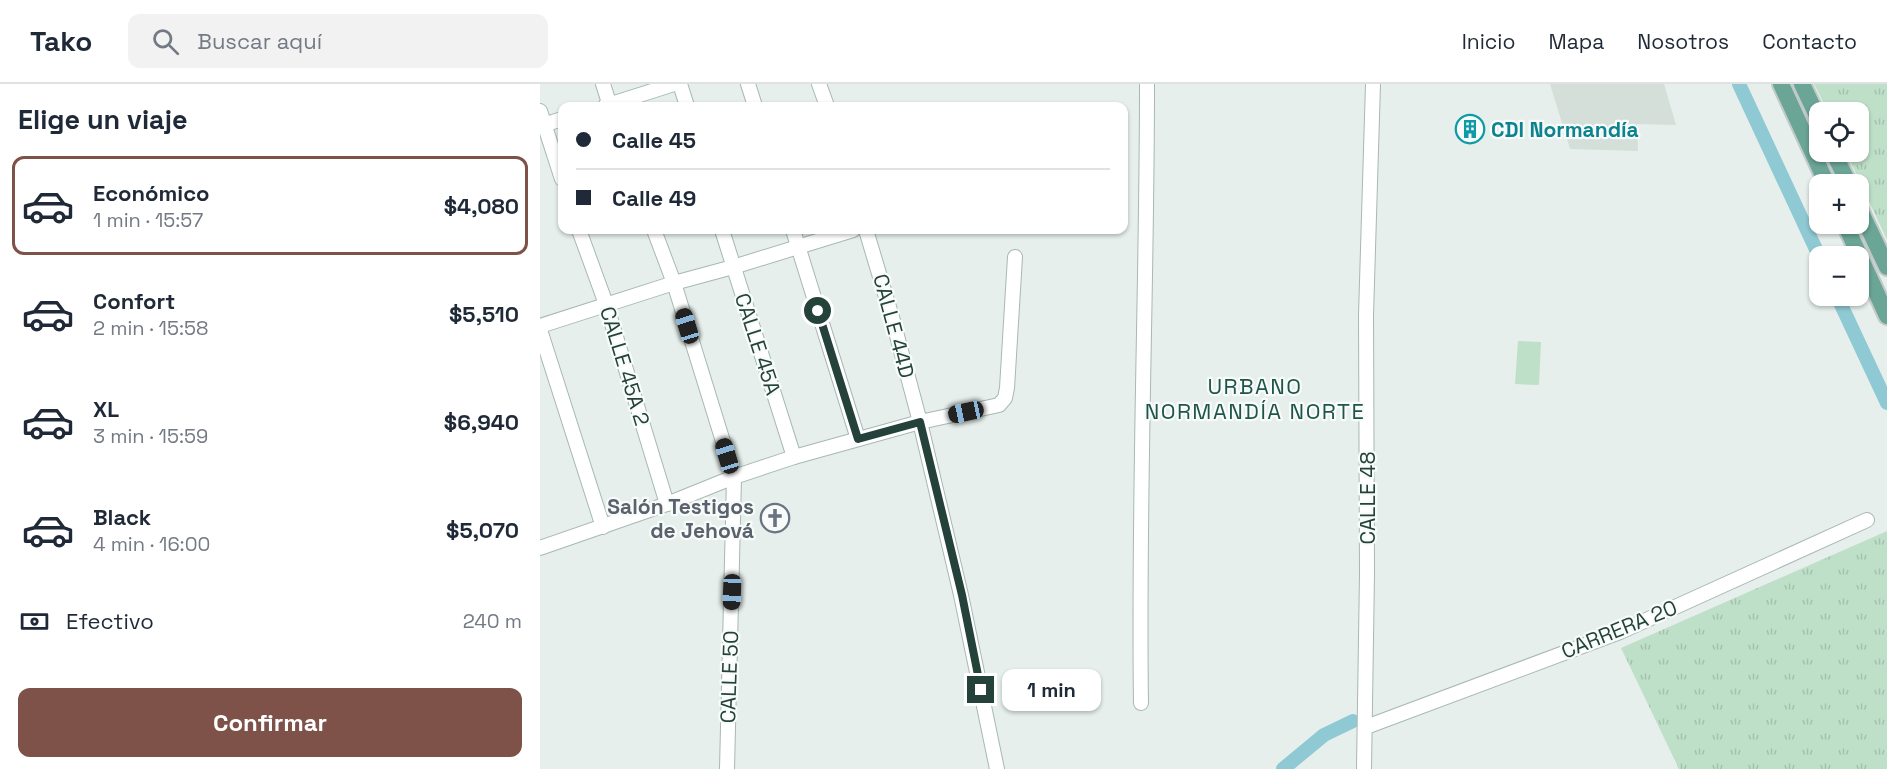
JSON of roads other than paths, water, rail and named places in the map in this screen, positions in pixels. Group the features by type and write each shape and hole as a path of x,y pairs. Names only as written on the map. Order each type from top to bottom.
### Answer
{"main road":[{"path":"1780,84 1822,174"},
{"path":"1802,84 1811,102"},
{"path":"1869,229 1887,267"},
{"path":"1850,234 1887,316"}],"street":[{"path":"603,84 607,102"},
{"path":"620,102 674,84"},
{"path":"680,84 686,102"},
{"path":"748,84 754,102"},
{"path":"819,84 825,102"},
{"path":"1141,703 1141,508 1148,167 1147,84"},
{"name":"CALLE 48","path":"1364,769 1366,724 1366,315 1373,84"},
{"path":"558,119 541,120 558,168"},
{"name":"CALLE 45A 2","path":"580,234 606,304 667,504"},
{"name":"CALLE 50","path":"656,234 674,283 734,477 727,769"},
{"name":"CALLE 45A","path":"723,234 794,457"},
{"path":"795,234 858,439"},
{"path":"603,527 540,328 606,304 840,234"},
{"name":"CALLE 44D","path":"867,234 920,422 962,595 997,769"},
{"path":"540,548 794,457 920,422 999,405 1005,398 1007,388 1015,257"},
{"name":"CARRERA 20","path":"1366,724 1620,632 1867,520"}],"waterway":[{"path":"1739,84 1814,246"},
{"path":"1842,306 1887,403"},
{"path":"1283,769 1324,735 1353,721"}],"place":[{"name":"CDI Normandía","path":"1470,129"},
{"name":"Salón Testigos de Jehová","path":"775,518"}],"district":[{"name":"URBANO NORMANDÍA NORTE","path":"1255,398"}]}
